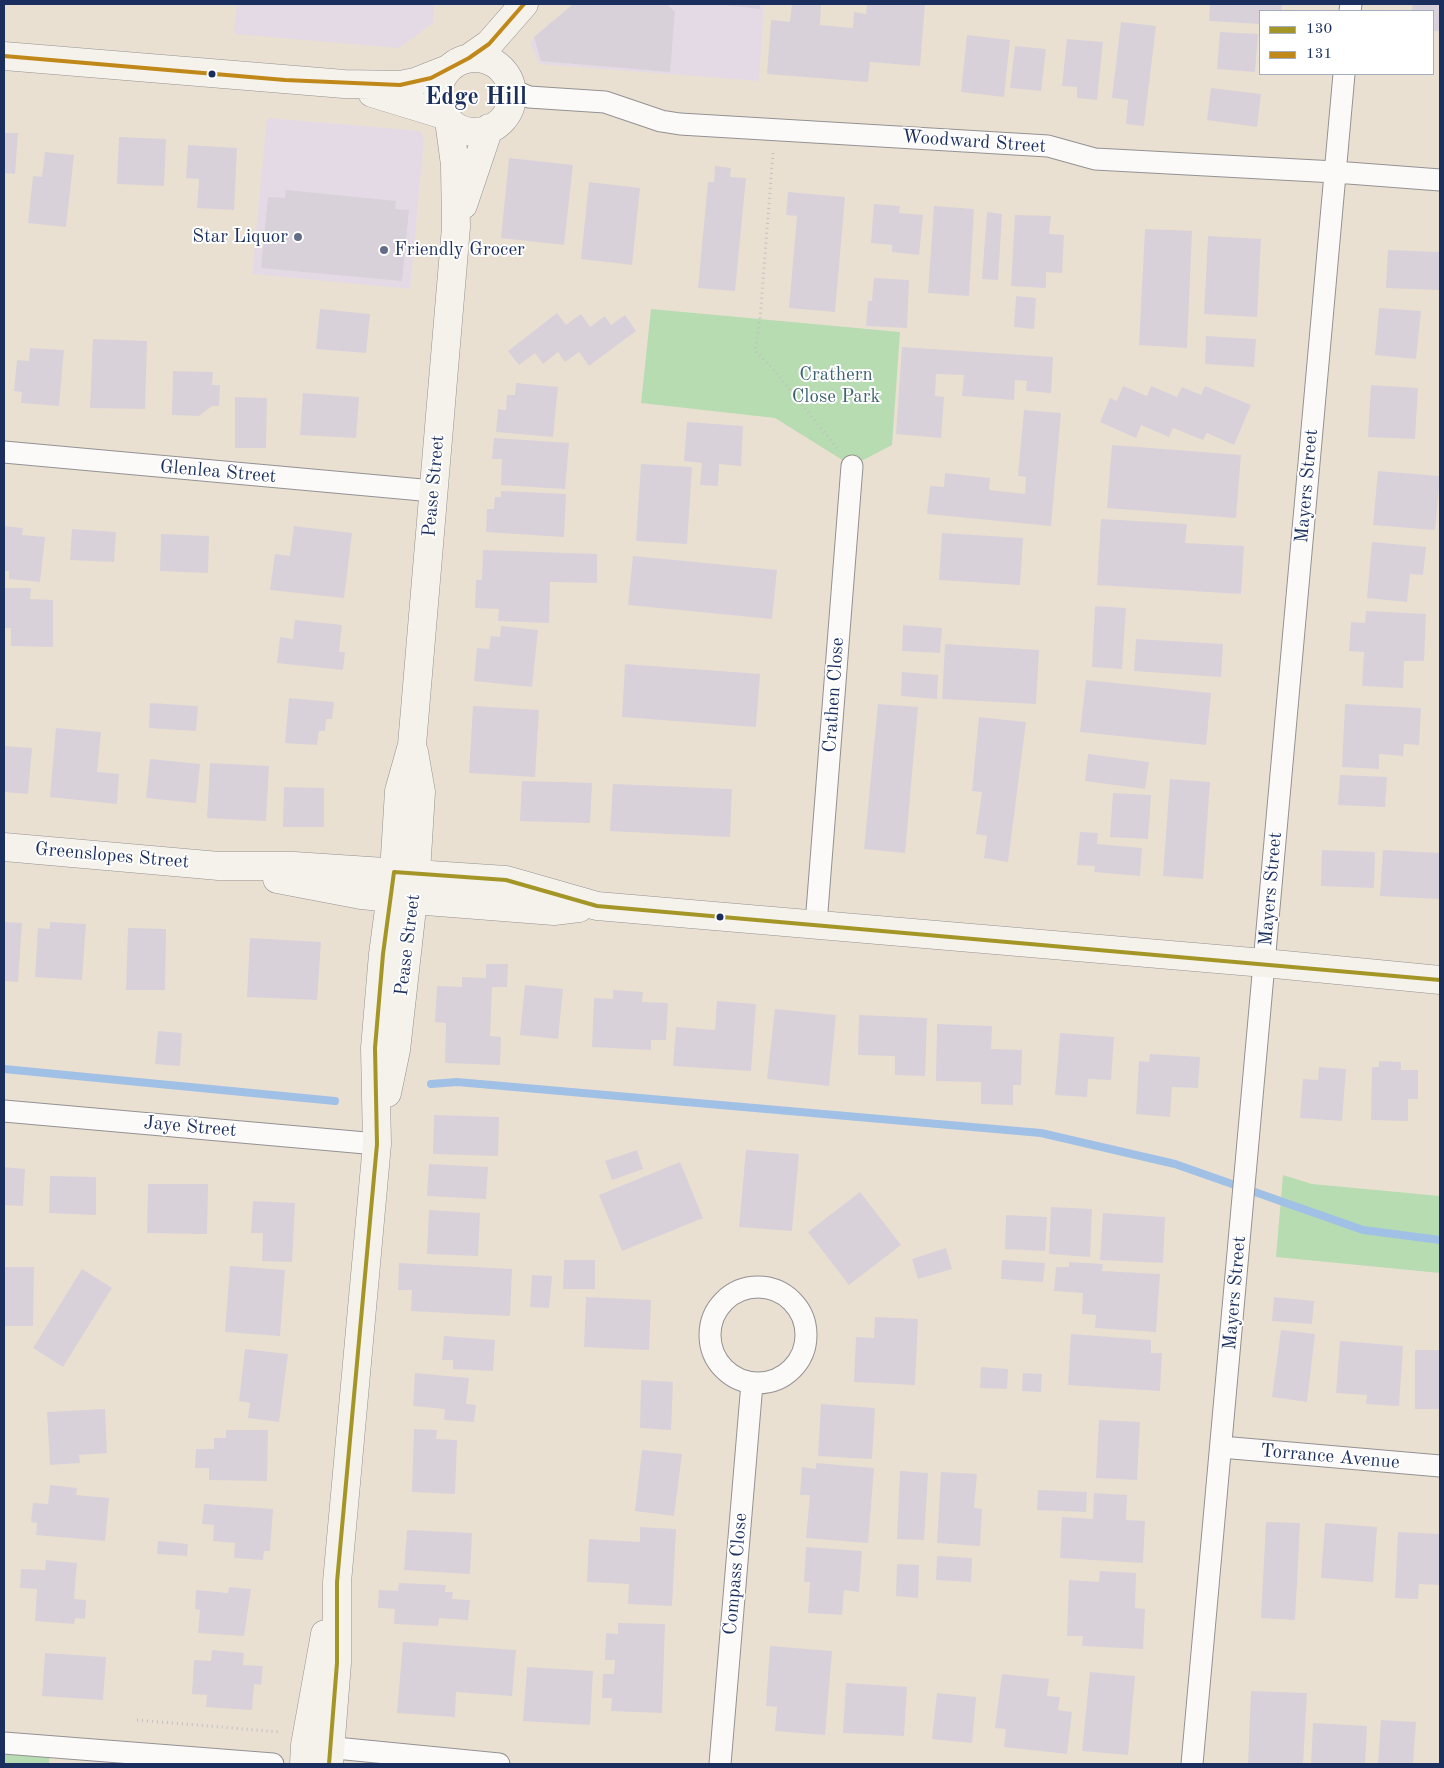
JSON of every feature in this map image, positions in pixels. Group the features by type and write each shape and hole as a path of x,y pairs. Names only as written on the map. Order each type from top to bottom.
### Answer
{"street":[{"path":"4,56 344,84 400,85 431,78 458,64 489,44 525,4"},
{"path":"344,84 447,118 464,130 477,132 489,128 500,122 507,113 511,102 510,84 513,40 525,4"},
{"path":"447,118 439,104 438,92 441,79 458,64 481,58 492,62 502,69 510,84"},
{"name":"Mayers Street","path":"1192,1764 1344,75"},
{"name":"Woodward Street","path":"510,84 529,97 604,102 661,121 680,124 1048,146 1095,159 1335,172 1440,180"},
{"name":"Pease Street","path":"311,1751 337,1663 337,1582 377,1144 396,1050 403,886 421,792 412,745 456,227 455,164 447,118"},
{"name":"Pease Street","path":"456,227 481,146 489,128"},
{"name":"Glenlea Street","path":"4,452 433,492"},
{"name":"Crathen Close","path":"816,924 852,466"},
{"name":"Greenslopes Street","path":"4,847 220,866 294,866 554,911 597,906 1264,963 1440,980"},
{"name":"Jaye Street","path":"4,1111 377,1144"},
{"path":"764,1287 780,1292 794,1303 802,1316 806,1333 804,1349 797,1364 784,1376 768,1382 752,1383 738,1379 725,1370 713,1352 709,1330 713,1315 733,1293 748,1288 764,1287"},
{"name":"Compass Close","path":"720,1764 752,1383"},
{"name":"Torrance Avenue","path":"1220,1447 1440,1466"},
{"path":"4,1743 273,1764"},
{"path":"311,1751 499,1764"}],"path":[{"path":"775,130 760,319 755,352 774,370 852,466"},
{"path":"138,1720 311,1751"}],"shaded area":[{"path":"237,4 434,4 433,23 399,48 234,34"},
{"path":"576,4 764,4 759,81 539,64 530,42"},
{"path":"267,118 420,131 424,139 410,289 252,274"}],"green space":[{"name":"Crathern Close Park","path":"651,309 900,332 892,445 852,466 775,418 641,403"},
{"path":"1283,1175 1312,1184 1440,1196 1440,1273 1276,1257"},
{"path":"4,1743 50,1747 49,1764 4,1764"}],"building":[{"path":"573,4 667,4 675,12 670,72 541,61 534,37"},
{"path":"714,4 760,4 760,9"},
{"path":"792,4 821,4 820,25 853,28 854,12 866,14 867,4 925,4 920,66 870,62 868,82 767,74 771,20 790,22"},
{"path":"1210,4 1282,4 1281,10 1259,10 1259,24 1209,21"},
{"path":"1413,4 1440,4 1440,31 1434,31 1434,10 1412,10"},
{"path":"1121,22 1156,26 1144,126 1126,124 1128,100 1112,98"},
{"path":"1220,32 1258,34 1255,72 1217,69"},
{"path":"967,35 1010,40 1004,97 961,92"},
{"path":"1067,39 1103,42 1097,100 1077,98 1077,87 1062,86"},
{"path":"1015,46 1046,49 1041,91 1010,88"},
{"path":"1211,88 1261,94 1257,127 1207,120"},
{"path":"4,133 18,133 15,174 4,173"},
{"path":"119,137 166,139 164,186 117,184"},
{"path":"188,145 237,148 234,210 197,208 199,179 186,178"},
{"path":"45,152 74,155 66,227 28,223 33,176 42,177"},
{"path":"509,158 573,165 564,245 501,238"},
{"path":"715,166 731,168 730,177 746,178 735,291 698,288 708,182 714,182"},
{"path":"589,182 640,188 632,265 581,259"},
{"path":"286,190 396,201 395,209 409,210 402,281 261,268 268,197 285,198"},
{"path":"788,192 845,197 835,312 789,308 797,216 786,215"},
{"path":"874,204 900,206 899,213 923,215 919,255 892,252 892,245 871,243"},
{"path":"934,206 974,209 969,296 928,293"},
{"path":"987,212 1002,214 998,280 982,279"},
{"path":"1015,215 1051,216 1049,234 1064,235 1062,273 1046,272 1046,288 1011,286"},
{"path":"1145,229 1192,231 1187,348 1139,345"},
{"path":"1208,236 1261,239 1257,317 1204,314"},
{"path":"1388,250 1440,252 1440,290 1386,288"},
{"path":"874,278 909,280 907,328 866,326 868,301 872,301"},
{"path":"1016,296 1036,298 1034,329 1014,327"},
{"path":"1379,308 1421,311 1416,359 1375,355"},
{"path":"320,309 370,314 366,353 316,349"},
{"path":"557,313 566,325 581,314 590,327 605,316 611,325 625,315 636,331 589,366 579,352 565,362 558,352 543,364 535,353 519,365 508,351"},
{"path":"1206,336 1256,339 1254,367 1205,364"},
{"path":"93,339 147,341 145,409 90,408"},
{"path":"902,347 1053,357 1051,393 1026,391 1027,381 1015,380 1014,400 962,396 964,375 936,374 935,396 944,397 941,438 896,434"},
{"path":"30,348 64,350 59,406 21,403 22,392 14,391 17,360 29,361"},
{"path":"173,371 213,372 212,385 220,385 219,406 212,406 199,416 172,415"},
{"path":"516,383 558,387 553,437 496,432 498,409 506,410 507,395 515,395"},
{"path":"1371,385 1418,388 1415,439 1368,437"},
{"path":"1123,386 1147,396 1151,386 1177,397 1182,387 1201,395 1205,386 1251,405 1234,445 1207,433 1203,440 1173,428 1169,437 1141,425 1136,438 1100,422 1110,398 1117,401"},
{"path":"303,393 359,397 356,438 300,435"},
{"path":"235,397 267,398 266,448 235,448"},
{"path":"1024,410 1061,413 1051,526 927,514 930,486 944,487 945,473 990,478 989,490 1025,494 1026,477 1018,476"},
{"path":"687,422 743,426 741,466 719,464 718,486 700,485 702,463 684,461"},
{"path":"494,438 569,443 565,489 501,485 502,459 492,459"},
{"path":"1112,445 1241,455 1236,518 1107,508"},
{"path":"641,464 692,467 687,544 636,541"},
{"path":"1378,471 1440,476 1435,530 1373,525"},
{"path":"501,491 566,494 564,537 486,532 487,509 494,509 495,497 501,497"},
{"path":"1101,519 1187,524 1185,543 1244,546 1241,594 1097,585"},
{"path":"4,526 23,528 22,535 45,537 40,582 9,579 9,571 4,571"},
{"path":"294,526 352,533 344,598 270,590 275,554 290,556"},
{"path":"72,529 116,532 114,562 70,560"},
{"path":"942,533 1023,538 1020,585 939,580"},
{"path":"161,534 209,536 208,573 160,571"},
{"path":"1372,542 1426,547 1423,575 1410,574 1407,602 1367,598"},
{"path":"483,550 597,554 597,583 550,582 549,623 498,621 499,609 475,608 476,580 482,580"},
{"path":"633,556 777,570 772,619 628,605"},
{"path":"4,588 31,588 30,599 53,600 53,647 11,646 11,628 4,628"},
{"path":"1095,606 1126,608 1122,669 1092,667"},
{"path":"1366,611 1426,614 1424,661 1404,661 1403,688 1362,686 1364,652 1349,651 1351,622 1365,623"},
{"path":"295,620 342,625 339,652 345,652 343,670 277,663 280,637 293,639"},
{"path":"903,625 942,628 940,653 902,651"},
{"path":"501,626 538,630 532,687 474,681 477,648 489,649 491,636 500,637"},
{"path":"1136,639 1223,644 1221,677 1134,671"},
{"path":"945,644 1039,650 1036,704 942,699"},
{"path":"625,664 760,674 756,727 622,717"},
{"path":"902,672 938,675 937,699 901,696"},
{"path":"1086,680 1211,693 1206,745 1080,732"},
{"path":"289,698 334,702 332,719 326,719 325,731 319,731 317,745 285,743"},
{"path":"150,703 198,706 196,731 149,728"},
{"path":"878,704 918,707 905,853 864,849"},
{"path":"1345,704 1421,708 1419,745 1404,744 1403,756 1379,754 1379,769 1342,767"},
{"path":"473,706 539,710 535,777 469,773"},
{"path":"979,717 1026,722 1008,862 984,858 987,836 976,834 982,792 972,791"},
{"path":"56,728 101,732 97,772 119,774 117,804 50,797"},
{"path":"4,746 32,748 28,794 4,792"},
{"path":"1088,754 1149,762 1145,789 1085,781"},
{"path":"150,759 200,764 196,803 146,798"},
{"path":"210,763 269,766 266,821 207,818"},
{"path":"1340,775 1387,777 1385,807 1338,805"},
{"path":"1170,779 1210,782 1203,879 1163,876"},
{"path":"522,781 592,783 590,823 520,821"},
{"path":"613,784 732,789 730,837 610,831"},
{"path":"284,787 324,788 324,827 283,827"},
{"path":"1113,793 1151,795 1148,839 1110,837"},
{"path":"1080,832 1098,833 1097,844 1142,848 1140,876 1094,872 1095,866 1077,865"},
{"path":"1322,850 1375,852 1374,888 1321,886"},
{"path":"1383,850 1440,853 1440,899 1380,896"},
{"path":"4,922 22,923 18,982 4,981"},
{"path":"50,922 86,924 82,980 35,977 38,928 50,929"},
{"path":"128,928 166,929 165,990 126,990"},
{"path":"250,938 321,942 317,1000 247,997"},
{"path":"486,964 508,964 507,987 492,987 490,1036 501,1037 500,1065 445,1063 446,1023 435,1022 437,986 462,987 462,977 486,978"},
{"path":"525,985 563,989 558,1039 520,1035"},
{"path":"613,990 643,992 642,1002 668,1003 666,1040 651,1040 651,1050 592,1047 594,998 613,999"},
{"path":"717,1001 756,1004 751,1071 673,1066 676,1027 715,1030"},
{"path":"775,1009 836,1015 829,1086 767,1079"},
{"path":"859,1015 927,1018 925,1076 895,1075 895,1056 858,1055"},
{"path":"937,1024 992,1026 991,1049 1022,1050 1021,1085 1013,1085 1013,1105 981,1104 981,1082 936,1081"},
{"path":"158,1031 182,1033 180,1066 155,1064"},
{"path":"1060,1033 1114,1037 1111,1080 1088,1079 1087,1097 1055,1095"},
{"path":"1150,1054 1200,1057 1198,1088 1172,1087 1170,1117 1136,1114 1139,1061 1149,1062"},
{"path":"1379,1061 1401,1062 1401,1070 1418,1070 1418,1099 1408,1099 1408,1121 1371,1120 1372,1067 1379,1067"},
{"path":"1319,1067 1346,1069 1342,1121 1300,1118 1303,1079 1318,1080"},
{"path":"434,1115 499,1117 498,1156 433,1154"},
{"path":"637,1150 643,1169 612,1180 605,1161"},
{"path":"746,1150 799,1154 792,1231 739,1227"},
{"path":"680,1162 703,1218 622,1251 599,1195"},
{"path":"429,1164 488,1167 486,1199 427,1196"},
{"path":"4,1167 25,1169 23,1206 4,1205"},
{"path":"50,1176 96,1177 96,1215 49,1213"},
{"path":"148,1184 208,1184 207,1234 147,1233"},
{"path":"860,1192 901,1245 849,1285 808,1232"},
{"path":"253,1201 295,1203 292,1262 262,1261 263,1233 251,1233"},
{"path":"1051,1207 1092,1209 1090,1257 1049,1254"},
{"path":"429,1210 480,1213 478,1256 427,1254"},
{"path":"1103,1213 1165,1217 1163,1263 1100,1260"},
{"path":"1006,1215 1047,1217 1045,1251 1005,1249"},
{"path":"946,1248 952,1269 918,1279 912,1259"},
{"path":"564,1260 595,1260 595,1289 563,1289"},
{"path":"1002,1260 1045,1263 1043,1282 1001,1279"},
{"path":"1069,1262 1103,1264 1102,1271 1160,1274 1156,1332 1095,1328 1096,1315 1082,1314 1083,1293 1054,1291 1056,1267 1069,1267"},
{"path":"399,1263 512,1269 510,1316 411,1311 412,1290 398,1290"},
{"path":"230,1266 285,1270 280,1336 225,1332"},
{"path":"4,1267 34,1267 33,1326 4,1326"},
{"path":"82,1269 112,1288 63,1367 33,1348"},
{"path":"532,1275 552,1276 549,1308 530,1307"},
{"path":"586,1297 651,1300 649,1350 584,1347"},
{"path":"1274,1297 1314,1301 1312,1324 1272,1321"},
{"path":"875,1317 918,1319 915,1385 854,1382 856,1337 874,1338"},
{"path":"1281,1330 1315,1334 1307,1402 1272,1397"},
{"path":"1071,1334 1151,1340 1151,1353 1162,1353 1160,1391 1068,1385"},
{"path":"444,1336 495,1340 493,1371 453,1369 453,1360 442,1360"},
{"path":"1340,1341 1403,1346 1399,1406 1366,1404 1367,1395 1336,1393"},
{"path":"245,1349 288,1354 279,1422 248,1418 250,1403 239,1401"},
{"path":"1415,1350 1440,1350 1440,1409 1415,1409"},
{"path":"981,1367 1008,1369 1007,1389 980,1388"},
{"path":"415,1373 469,1378 466,1404 476,1405 474,1422 444,1420 445,1409 413,1406"},
{"path":"1023,1373 1042,1374 1041,1392 1022,1391"},
{"path":"641,1380 673,1382 671,1430 640,1428"},
{"path":"821,1404 875,1408 872,1459 818,1456"},
{"path":"105,1409 107,1453 79,1455 80,1463 50,1465 47,1412"},
{"path":"1099,1420 1140,1422 1137,1480 1096,1478"},
{"path":"414,1429 437,1430 436,1439 457,1440 455,1494 412,1492"},
{"path":"226,1430 268,1430 267,1481 209,1480 209,1468 195,1468 196,1449 214,1449 214,1438 226,1438"},
{"path":"642,1450 682,1454 674,1516 635,1511"},
{"path":"816,1463 874,1468 868,1543 806,1538 810,1495 800,1495 802,1467 816,1469"},
{"path":"900,1471 928,1473 924,1540 897,1539"},
{"path":"941,1472 977,1474 974,1508 982,1509 980,1546 937,1543"},
{"path":"50,1485 77,1488 76,1495 109,1498 105,1541 36,1535 37,1523 31,1522 33,1503 48,1504"},
{"path":"1038,1490 1087,1492 1086,1512 1037,1510"},
{"path":"1094,1493 1127,1495 1126,1520 1145,1521 1143,1563 1060,1558 1062,1517 1093,1519"},
{"path":"204,1504 273,1509 270,1551 264,1551 263,1560 234,1558 235,1543 213,1541 214,1525 202,1524"},
{"path":"1266,1522 1300,1523 1295,1620 1261,1618"},
{"path":"1325,1523 1377,1527 1373,1582 1321,1578"},
{"path":"640,1527 676,1529 672,1606 628,1604 629,1584 587,1582 589,1539 640,1542"},
{"path":"407,1530 472,1533 470,1574 404,1570"},
{"path":"1398,1532 1440,1534 1440,1585 1419,1584 1418,1599 1395,1598"},
{"path":"158,1541 188,1544 187,1556 157,1554"},
{"path":"806,1547 862,1551 859,1592 844,1590 842,1615 808,1613 810,1582 804,1582"},
{"path":"937,1556 972,1558 971,1582 936,1580"},
{"path":"46,1560 77,1563 74,1599 86,1600 85,1619 75,1618 74,1624 35,1621 37,1589 20,1588 21,1569 45,1570"},
{"path":"897,1564 919,1565 918,1598 896,1596"},
{"path":"1100,1571 1136,1573 1135,1608 1145,1609 1143,1649 1082,1646 1083,1636 1067,1636 1069,1580 1099,1582"},
{"path":"399,1583 446,1585 445,1592 453,1592 452,1599 470,1600 468,1620 439,1618 438,1626 394,1624 395,1609 378,1608 379,1590 398,1591"},
{"path":"229,1587 251,1589 244,1636 198,1633 200,1610 195,1609 196,1590 228,1593"},
{"path":"618,1623 665,1624 662,1713 611,1711 612,1698 602,1698 603,1674 614,1674 615,1660 605,1660 606,1633 618,1634"},
{"path":"403,1642 516,1650 512,1696 456,1692 455,1717 397,1713"},
{"path":"770,1646 832,1651 825,1735 775,1731 777,1707 766,1706"},
{"path":"212,1650 244,1653 243,1665 263,1666 261,1685 254,1684 252,1710 206,1707 207,1695 192,1694 194,1660 211,1661"},
{"path":"45,1653 106,1657 103,1700 42,1696"},
{"path":"527,1667 593,1671 590,1725 523,1721"},
{"path":"1090,1672 1135,1676 1128,1755 1082,1751"},
{"path":"1002,1674 1049,1679 1047,1696 1060,1697 1058,1710 1072,1712 1067,1754 1004,1747 1006,1729 995,1728"},
{"path":"846,1683 907,1687 904,1736 843,1733"},
{"path":"1251,1691 1307,1693 1303,1764 1248,1764"},
{"path":"937,1693 976,1697 972,1743 932,1739"},
{"path":"1381,1720 1416,1722 1413,1764 1378,1764"},
{"path":"1313,1723 1367,1726 1365,1764 1311,1764"}],"waterway":[{"path":"4,1069 335,1101"},
{"path":"431,1084 457,1082 1041,1133 1175,1164 1363,1230 1440,1240"}],"transit line":[{"name":"131","path":"4,56 285,80 400,85 431,78 469,58 489,44 524,4"},
{"name":"130","path":"329,1764 337,1663 337,1582 377,1144 375,1048 383,954 394,872 506,880 597,906 1440,980"}],"place":[{"name":"Star Liquor","path":"298,237"},
{"name":"Friendly Grocer","path":"384,250"}],"district":[{"name":"Edge Hill","path":"476,98"}]}
